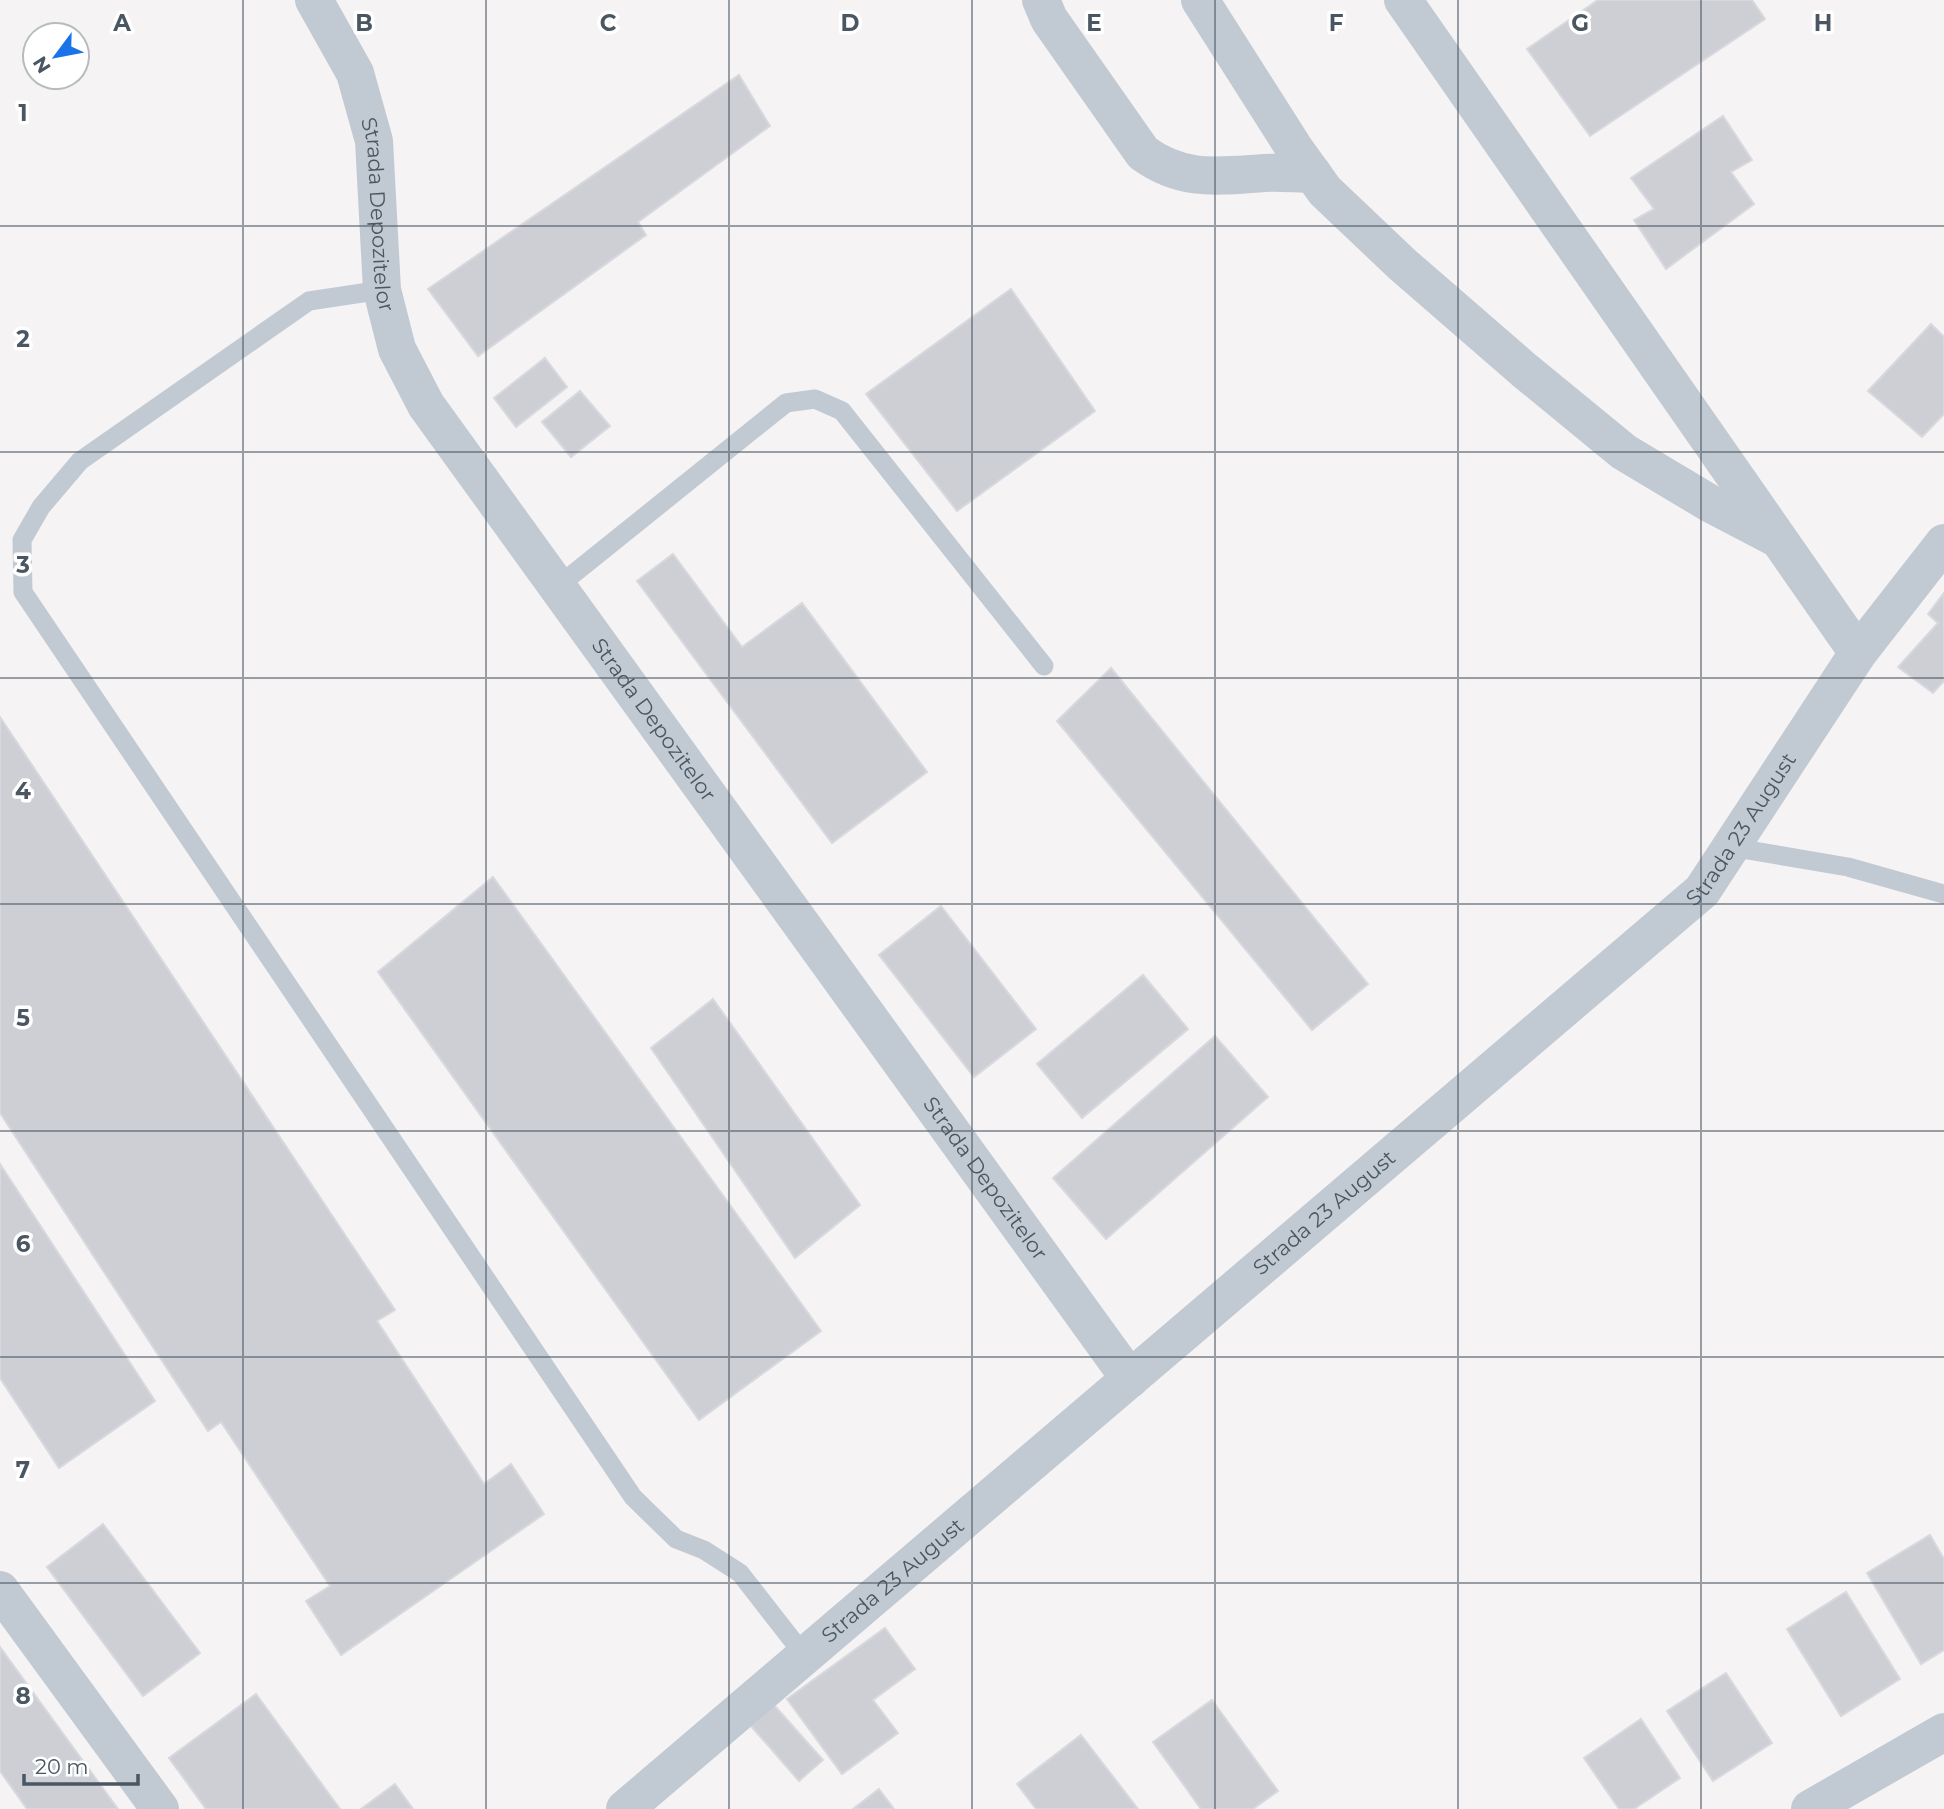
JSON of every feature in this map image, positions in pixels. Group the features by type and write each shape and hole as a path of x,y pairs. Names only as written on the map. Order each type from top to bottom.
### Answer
{"street":[{"name":"Strada Depozitelor","path":"314,0 355,73 374,141 382,290 397,349 426,405 1130,1379"},
{"path":"1041,0 1049,19 1143,153 1163,168 1190,175 1228,178 1265,173 1313,174"},
{"path":"1200,0 1325,191 1403,265 1624,452 1711,504 1776,538"},
{"path":"1404,1 1858,653"},
{"name":"Strada 23 August","path":"625,1809 1702,891 1858,653 1944,543"},
{"path":"0,1590 160,1809"},
{"path":"1810,1809 1944,1732"}],"lane":[{"path":"382,290 309,301 80,461 41,507 22,540 23,592 633,1497 676,1539 704,1550 740,1573 804,1655"},
{"path":"558,587 786,403 815,399 842,411 1044,666"},
{"path":"1730,847 1848,867 1944,894"}],"building":[{"path":"1598,0 1752,0 1765,19 1590,136 1527,49"},
{"path":"739,75 770,126 638,222 646,235 478,356 428,289"},
{"path":"1723,116 1752,160 1731,172 1754,204 1666,269 1634,220 1654,209 1631,178"},
{"path":"1011,289 1095,411 957,511 866,394"},
{"path":"1931,324 1944,337 1944,414 1922,437 1868,391"},
{"path":"545,358 567,387 516,427 494,398"},
{"path":"580,391 610,426 571,457 542,422"},
{"path":"673,554 742,647 802,603 927,772 832,843 637,581"},
{"path":"1944,593 1944,681 1933,693 1898,667 1938,623 1928,614"},
{"path":"1111,668 1368,984 1312,1030 1057,721"},
{"path":"0,717 395,1310 377,1321 484,1484 511,1464 544,1514 341,1655 306,1601 330,1586 221,1422 208,1431 0,1113"},
{"path":"493,877 821,1331 699,1420 378,972"},
{"path":"941,906 1036,1029 974,1077 879,955"},
{"path":"1143,975 1188,1029 1082,1118 1037,1064"},
{"path":"713,999 860,1205 795,1258 651,1048"},
{"path":"1215,1036 1268,1097 1106,1239 1053,1178"},
{"path":"0,1164 155,1401 59,1468 0,1378"},
{"path":"103,1524 200,1653 143,1696 47,1567"},
{"path":"1930,1535 1944,1559 1944,1650 1921,1664 1867,1573"},
{"path":"1846,1592 1900,1679 1841,1716 1787,1629"},
{"path":"885,1628 915,1669 873,1700 898,1733 842,1774 787,1699"},
{"path":"0,1647 118,1809 27,1809 0,1771"},
{"path":"1726,1673 1772,1743 1713,1781 1667,1711"},
{"path":"256,1694 340,1809 206,1809 169,1758"},
{"path":"1212,1700 1278,1791 1253,1809 1201,1809 1153,1742"},
{"path":"774,1705 823,1760 799,1781 751,1726"},
{"path":"1641,1719 1680,1778 1634,1809 1619,1809 1584,1758"},
{"path":"1081,1735 1138,1809 1036,1809 1017,1784"},
{"path":"395,1784 413,1809 361,1809"},
{"path":"879,1789 894,1809 853,1809"}]}
